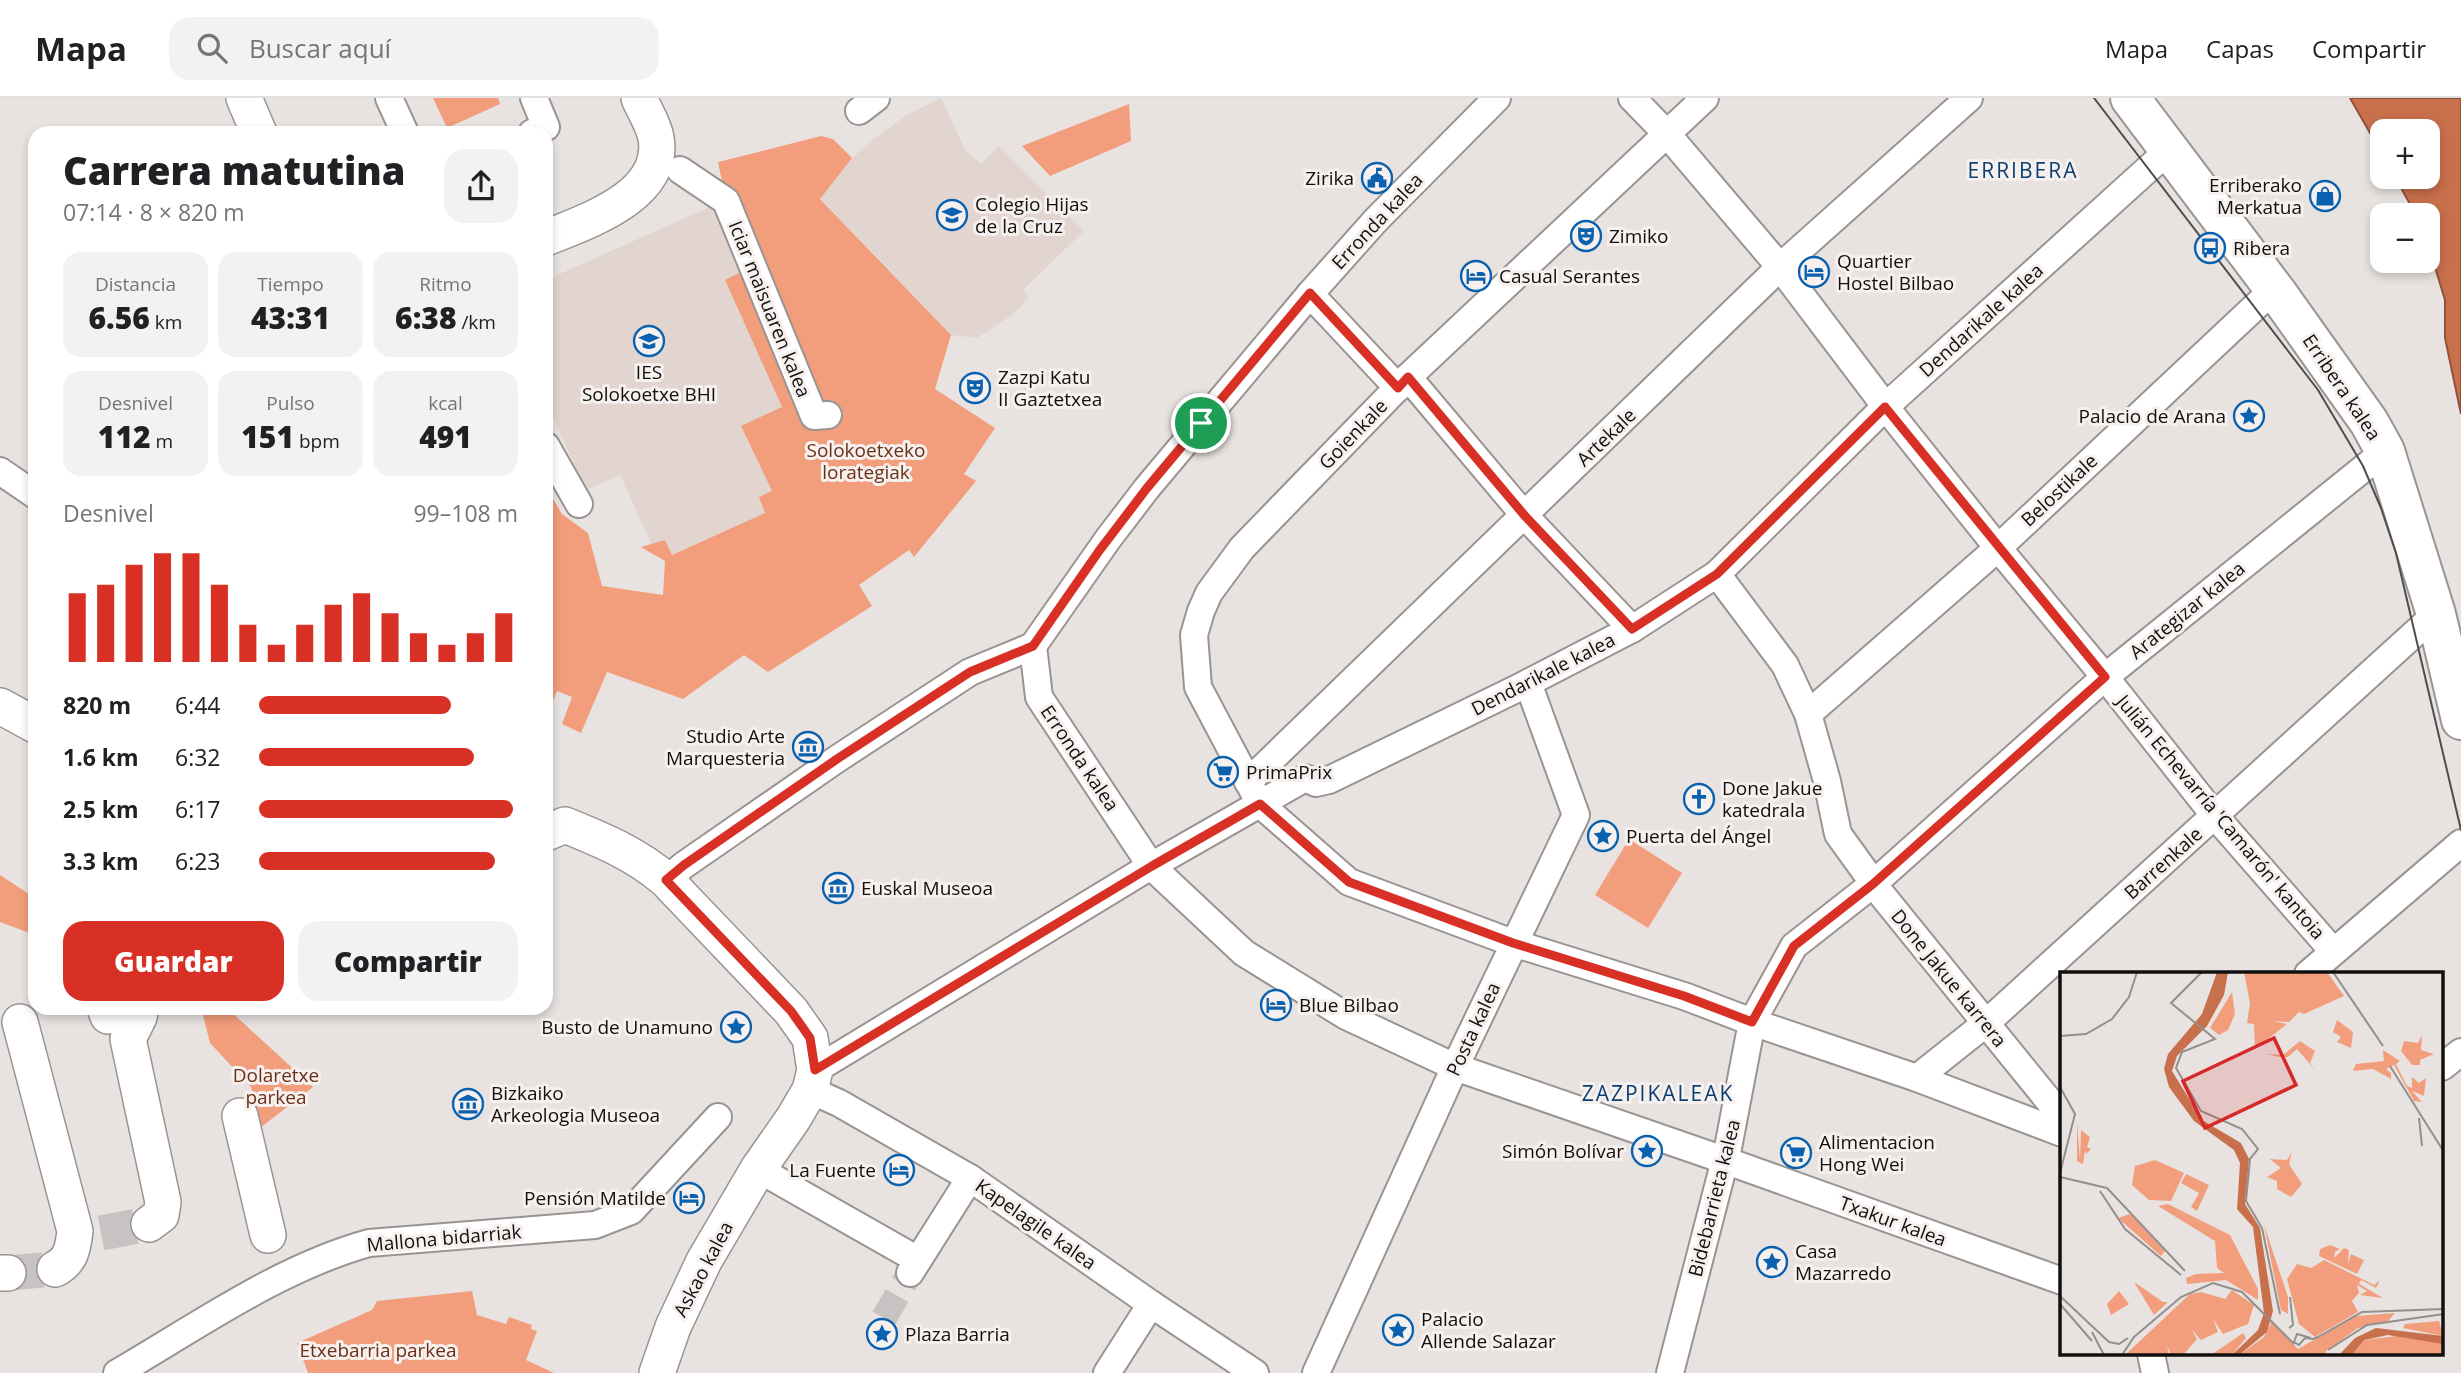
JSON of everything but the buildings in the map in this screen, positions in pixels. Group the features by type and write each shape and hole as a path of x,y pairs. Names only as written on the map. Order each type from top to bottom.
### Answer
{"street":[{"path":"244,98 256,126"},
{"path":"389,98 402,126"},
{"path":"534,98 546,126"},
{"path":"553,235 606,212 643,187 667,166 639,98"},
{"name":"Erronda kalea","path":"1455,1067 1346,1016 1244,953 1152,866 1039,697 1033,646 1147,488 1310,293 1376,220 1497,98"},
{"name":"Julián Echevarría 'Camarón' kantoia","path":"1632,98 1667,134 1780,267 1885,407 1998,548 2216,816 2333,951"},
{"name":"Goienkale","path":"1254,793 1198,687 1195,635 1209,593 1242,548 1403,383 1705,98"},
{"name":"Artekale","path":"1254,793 1525,516 1780,267 1969,98"},
{"name":"Erribera kalea","path":"2130,98 2274,289 2369,422 2385,450 2459,697"},
{"name":"Dendarikale kalea","path":"1254,793 1306,778 1316,783 1329,780 1632,629 1717,574 1885,407 2169,150"},
{"name":"Iciar maisuaren kalea","path":"667,166 726,201 814,416 828,415"},
{"name":"Belostikale","path":"1808,714 1998,548 2274,289"},
{"path":"1310,293 1403,383 1632,629"},
{"name":"Arategizar kalea","path":"1873,884 2105,677 2385,450"},
{"path":"553,458 579,504"},
{"path":"0,471 28,490"},
{"name":"Done Jakue karrera","path":"1717,574 1785,665 1808,714 1827,781 1838,834 1873,884 2060,1115"},
{"name":"Barrenkale","path":"1917,1078 1985,1024 2436,614"},
{"path":"666,880 826,766 970,672 1033,646"},
{"name":"Posta kalea","path":"1316,1373 1455,1067 1576,815 1528,683"},
{"path":"0,706 28,721"},
{"path":"553,824 620,848 650,866 666,880 791,1011 810,1038 812,1080 1152,866 1254,793 1349,882 1513,943 1684,996 1917,1078 2060,1132"},
{"path":"2310,972 2461,842"},
{"name":"Bidebarrieta kalea","path":"1670,1373 1724,1160 1752,1022 1794,946 1873,884"},
{"path":"139,1015 128,1039 163,1202 161,1215 149,1224"},
{"path":"20,1022 75,1231 88,1236 65,1264 55,1269"},
{"path":"2444,1065 2461,1052"},
{"name":"Txakur kalea","path":"1455,1067 2060,1280"},
{"name":"Askao kalea","path":"657,1373 673,1327 704,1261 758,1169 793,1119 812,1080"},
{"name":"Kapelagile kalea","path":"812,1080 839,1103 970,1178 1255,1373"},
{"path":"240,1116 245,1164 268,1235"},
{"name":"Mallona bidarriak","path":"117,1373 246,1297 334,1252 369,1242 595,1225 631,1211 718,1117"},
{"path":"758,1169 914,1266 970,1178"},
{"path":"1107,1373 1151,1304"}],"shaded area":[{"name":"Colegio Hijas de la Cruz","path":"941,98 966,151 981,164 999,146 1084,231 1023,290 1029,298 1012,315 977,338 951,335 820,198 852,158 874,139 905,116"},
{"path":"2350,98 2461,98 2461,414 2445,338 2445,300 2437,273 2440,273 2440,203 2409,203 2402,189 2440,189 2440,119 2370,119 2370,133"},
{"name":"IES Solokoetxe BHI","path":"712,206 742,273 725,280 782,407 745,435 772,491 766,513 672,555 652,545 620,475 586,490 553,417 553,277"}],"green space":[{"path":"433,98 498,98 500,104 446,126"},
{"path":"1129,104 1131,141 1050,176 1022,146"},
{"name":"Solokoetxeko lorategiak","path":"821,136 833,139 852,158 820,199 951,335 935,389 995,428 964,474 976,481 914,557 909,550 859,585 872,606 768,672 744,655 683,699 607,672 581,733 562,724 572,697 557,691 553,700 553,499 562,514 588,533 602,586 663,595 665,561 641,547 665,540 672,555 765,513 759,497 772,491 741,426 782,407 725,280 741,272 718,162"},
{"path":"1629,839 1682,873 1648,928 1595,895"},
{"path":"0,875 28,893 28,932 0,922"},
{"name":"Dolaretxe parkea","path":"203,1015 235,1015 313,1087 260,1128 251,1087 210,1043"},
{"name":"Etxebarria parkea","path":"472,1291 477,1315 506,1324 509,1317 532,1325 531,1329 537,1331 526,1360 554,1373 308,1373 297,1343 372,1310 377,1301"}],"tunnel":[{"path":"101,1233 149,1224"},
{"path":"8,1273 55,1269"},
{"path":"884,1318 910,1273"}],"tram line":[{"path":"2094,98 2318,390 2363,466 2396,553 2461,830"}],"place":[{"name":"Zirika","path":"1377,178"},
{"name":"Erriberako Merkatua","path":"2325,196"},
{"name":"Colegio Hijas de la Cruz","path":"952,215"},
{"name":"Zimiko","path":"1586,236"},
{"name":"Ribera","path":"2210,248"},
{"name":"Quartier Hostel Bilbao","path":"1814,272"},
{"name":"Casual Serantes","path":"1476,276"},
{"name":"IES Solokoetxe BHI","path":"649,341"},
{"name":"Zazpi Katu II Gaztetxea","path":"975,388"},
{"name":"Palacio de Arana","path":"2249,416"},
{"name":"Studio Arte Marquesteria","path":"808,747"},
{"name":"PrimaPrix","path":"1223,772"},
{"name":"Done Jakue katedrala","path":"1699,799"},
{"name":"Puerta del Ángel","path":"1603,836"},
{"name":"Euskal Museoa","path":"838,888"},
{"name":"Blue Bilbao","path":"1276,1005"},
{"name":"Busto de Unamuno","path":"736,1027"},
{"name":"Bizkaiko Arkeologia Museoa","path":"468,1104"},
{"name":"Simón Bolívar","path":"1647,1151"},
{"name":"Alimentacion Hong Wei","path":"1796,1153"},
{"name":"La Fuente","path":"899,1170"},
{"name":"Pensión Matilde","path":"689,1198"},
{"name":"Casa Mazarredo","path":"1772,1262"},
{"name":"Palacio Allende Salazar","path":"1398,1330"},
{"name":"Plaza Barria","path":"882,1334"}],"district":[{"name":"ERRIBERA","path":"2023,170"},
{"name":"ZAZPIKALEAK","path":"1658,1093"}],"route":[{"path":"1310,293 1398,388 1408,377 1525,516 1632,629 1717,574 1885,407 2105,677 1873,884 1794,946 1752,1022 1684,996 1513,943 1349,882 1260,804 1152,866 815,1070 810,1038 791,1011 666,880 837,759 970,672 1033,646 1115,529 1201,423 1310,293"}]}
